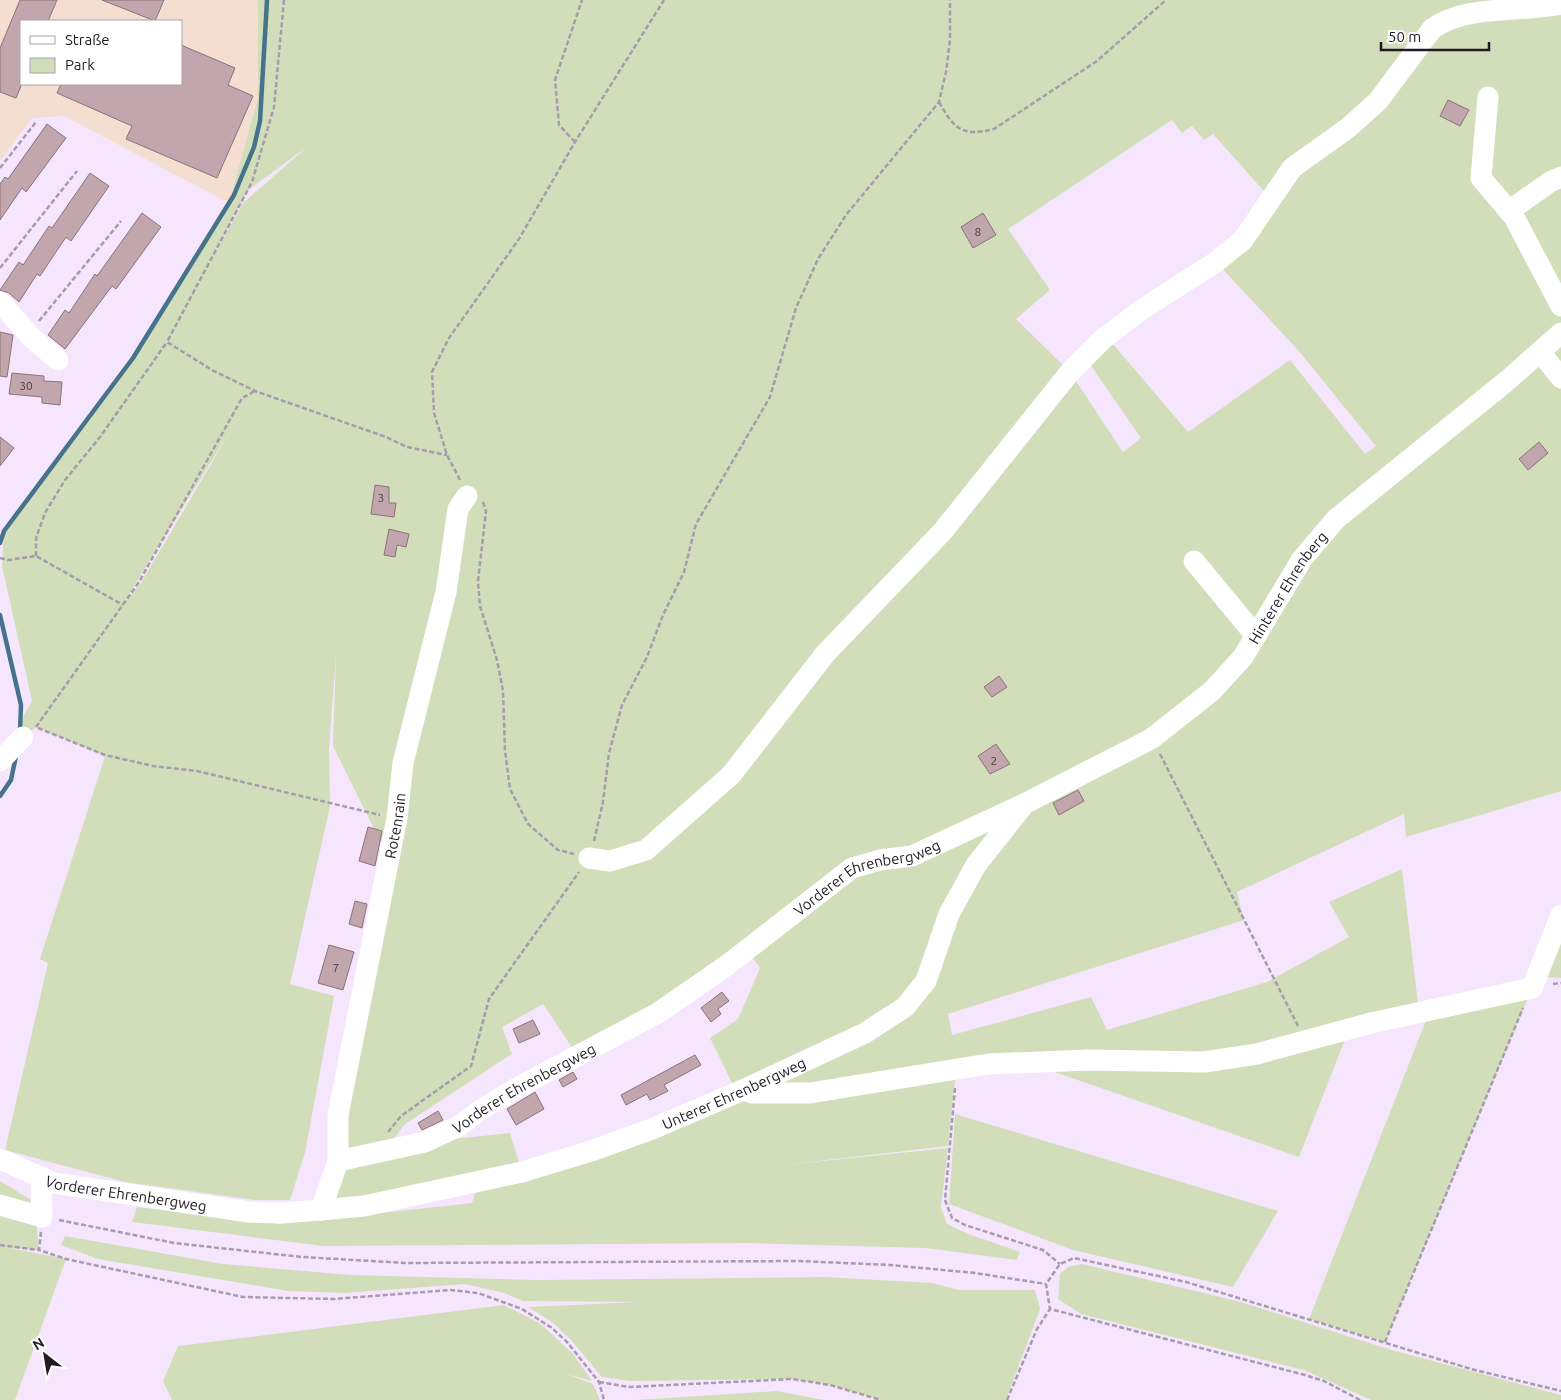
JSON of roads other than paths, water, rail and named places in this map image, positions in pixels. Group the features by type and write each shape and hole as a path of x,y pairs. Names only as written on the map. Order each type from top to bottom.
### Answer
{"lane":[{"path":"590,858 610,861 646,850 731,775 825,654 943,531 1070,372 1103,339 1141,310 1216,262 1243,240 1292,168 1348,128 1378,101 1432,29 1443,21 1465,14 1543,8 1561,4"},
{"path":"1488,97 1481,178 1509,211 1561,306"},
{"path":"1509,211 1550,182 1561,177"},
{"path":"0,302 28,333 58,360"},
{"name":"Hinterer Ehrenberg","path":"1026,803 1152,739 1212,691 1243,657 1302,559 1336,519 1376,484 1447,431 1561,333"},
{"path":"1540,352 1561,378"},
{"name":"Rotenrain","path":"338,1160 338,1115 397,818 403,763 446,592 458,509 467,496"},
{"path":"1194,561 1256,636"},
{"path":"1,752 30,732"},
{"name":"Unterer Ehrenbergweg","path":"321,1210 364,1206 522,1172 652,1129 743,1090 858,1036 905,1008 926,981 949,914 976,865 1026,803"},
{"name":"Vorderer Ehrenbergweg","path":"338,1160 425,1142 459,1126 515,1089 658,1012 726,966 852,868 880,860 912,856 1026,803"},
{"path":"743,1090 752,1093 810,1093 847,1089 988,1064 1080,1060 1204,1062 1257,1054 1430,1010 1532,988 1561,915"},
{"name":"Vorderer Ehrenbergweg","path":"0,1159 54,1183 249,1212 279,1213 321,1210"},
{"path":"321,1210 338,1160"},
{"path":"0,1205 42,1217 41,1177"}],"waterway":[{"path":"0,543 4,531 133,358 234,195 254,147 260,121 267,0"},
{"path":"0,615 21,705 20,731"},
{"path":"0,796 11,780 16,756"}]}
